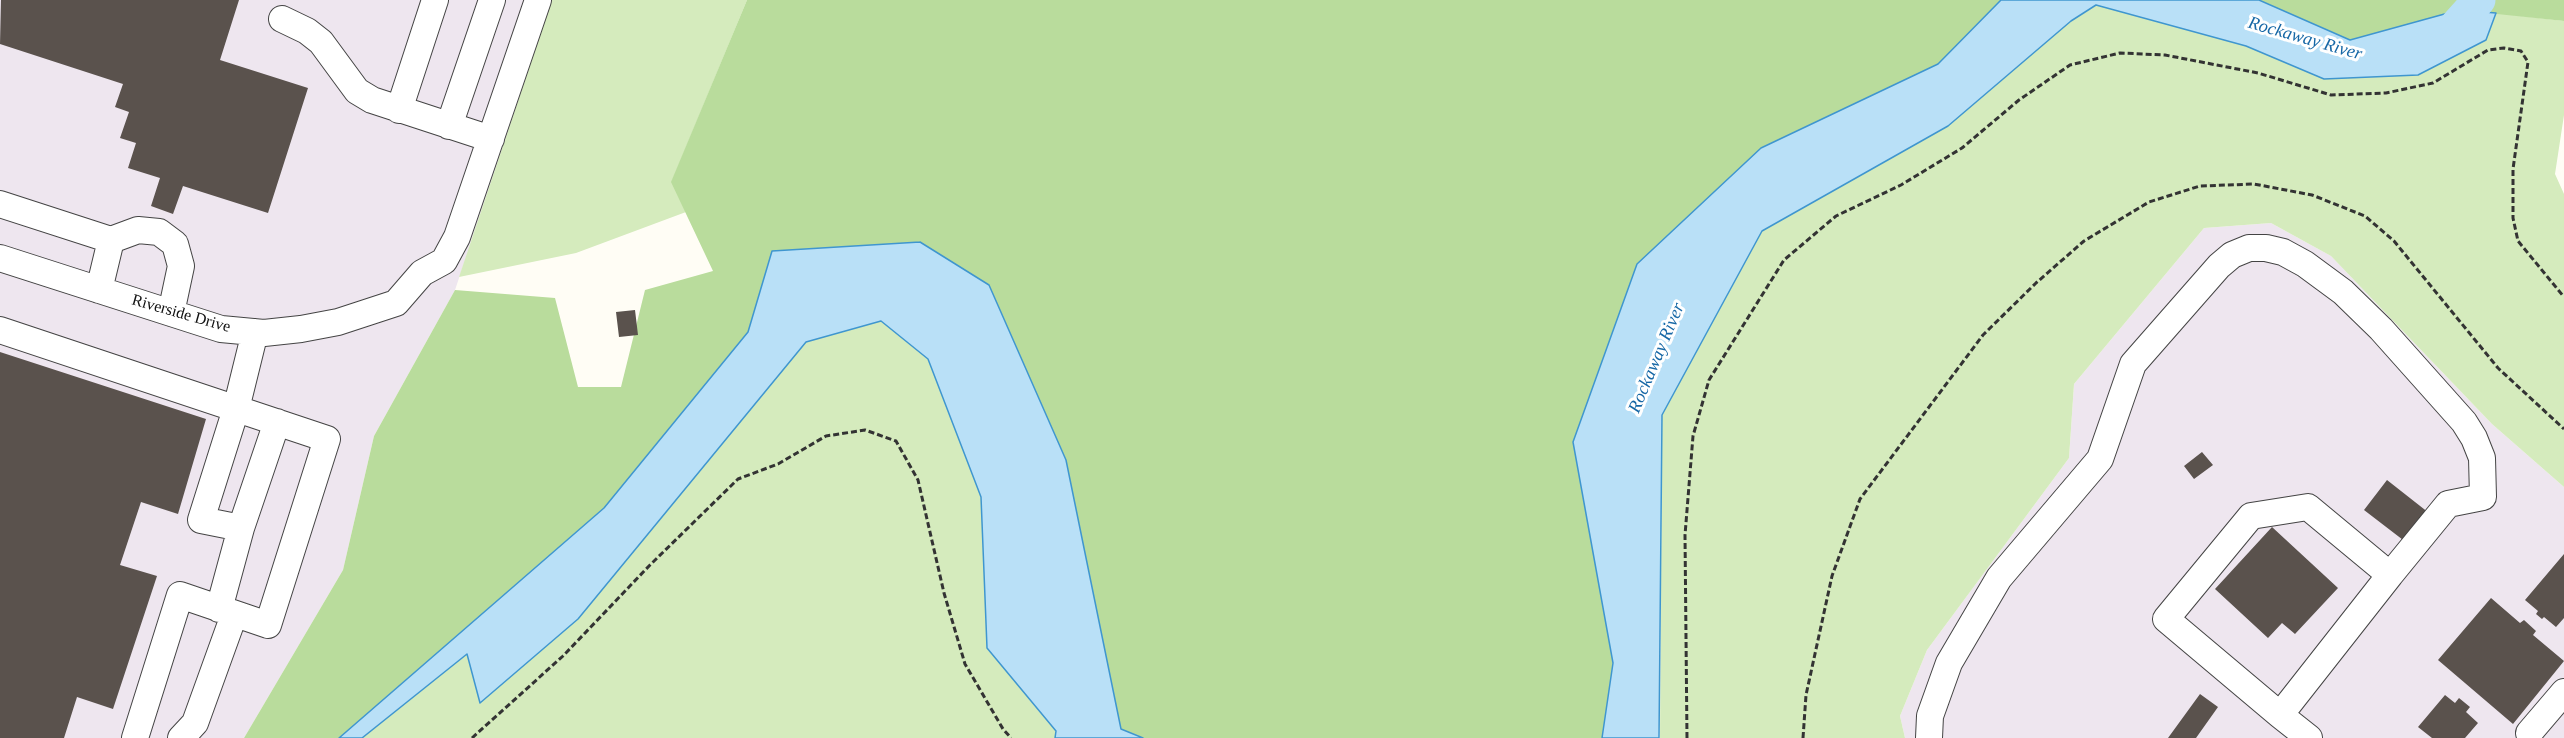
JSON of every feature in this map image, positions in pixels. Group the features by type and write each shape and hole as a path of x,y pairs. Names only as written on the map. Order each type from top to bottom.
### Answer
{"street":[{"path":"399,110 435,0"},
{"path":"449,126 492,0"},
{"name":"Riverside Drive","path":"0,258 221,329 255,332 301,329 374,312 396,303 422,273 444,261 457,237 538,0"},
{"path":"282,19 307,31 321,42 357,91 372,100 491,139"},
{"path":"0,204 111,240 138,230 159,232 175,244 181,266 171,313"},
{"path":"99,290 111,240"},
{"path":"1929,738 1930,716 1949,663 1999,578 2100,459 2133,364 2219,266 2232,255 2249,248 2266,248 2283,252 2305,264 2343,292 2381,329 2464,422 2482,458 2483,497 2448,504 2280,714"},
{"path":"0,330 327,439 268,625 180,596 135,738"},
{"path":"241,528 201,520 236,409 255,332"},
{"path":"181,738 195,723 227,612 241,528 277,422"},
{"path":"2309,738 2166,619 2251,516 2308,507 2390,575"},
{"path":"2527,736 2564,692"}],"path":[{"path":"1687,738 1685,535 1693,436 1709,380 1785,260 1836,216 1901,184 1962,148 2019,100 2070,65 2120,53 2165,55 2258,73 2331,95 2386,93 2433,83 2488,50 2504,48 2522,51 2528,62 2513,169 2513,218 2518,241 2564,297"},
{"path":"472,738 563,656 650,565 738,480 778,464 826,436 865,430 896,441 918,480 944,594 965,664 1003,729 1011,738"}],"shaded area":[{"path":"0,0 552,0 455,290 374,436 343,570 244,738 0,738"},
{"path":"2271,223 2331,256 2492,424 2564,487 2564,738 1905,738 1900,716 1927,650 2069,458 2074,384 2204,228"}],"green space":[{"path":"552,0 747,0 672,181 686,212 576,253 459,277"},
{"path":"747,0 2001,0 1938,64 1761,148 1573,442 1613,663 1602,738 1143,738 1121,730 1066,460 989,285 772,251 748,332 604,508 339,738 244,738 343,570 374,436 455,290 555,298 578,387 621,387 645,290 713,271 671,182"},
{"path":"2259,0 2564,0 2564,21 2459,10 2350,40"},
{"path":"2096,5 2246,46 2324,79 2486,40 2496,13 2564,21 2564,115 2555,174 2564,194 2564,487 2492,424 2331,256 2271,223 2204,228 2074,384 2069,458 1927,650 1900,716 1905,738 1660,738 1662,415 1762,231 1948,126 2071,21"},
{"path":"881,321 928,359 981,497 987,648 1056,731 1055,738 362,738 467,654 480,703 578,619 806,342"}],"water":[{"path":"2001,0 2259,0 2350,40 2459,10 2496,13 2486,40 2418,75 2324,79 2246,46 2096,5 2071,21 1948,126 1762,231 1662,415 1659,738 1602,738 1613,663 1573,442 1637,264 1761,148 1938,64"},
{"path":"920,242 989,285 1066,460 1121,729 1143,738 1055,738 1056,731 987,648 981,497 928,359 881,321 806,342 578,619 480,703 467,654 362,738 339,738 604,508 748,332 772,251"}],"building":[{"path":"1,0 239,0 220,60 308,88 268,213 183,186 173,214 151,206 160,178 128,168 136,143 120,138 129,112 115,107 123,84 0,44"},
{"path":"635,310 638,335 619,337 616,312"},
{"path":"0,352 206,419 178,514 141,502 120,565 157,576 113,709 77,697 64,738 0,738"},
{"path":"2202,452 2213,465 2194,479 2184,466"},
{"path":"2387,480 2429,513 2407,543 2364,510"},
{"path":"2272,527 2338,588 2295,634 2282,623 2268,638 2215,589"},
{"path":"2564,554 2564,618 2556,627 2544,617 2542,619 2536,614 2538,611 2525,600"},
{"path":"2491,598 2520,623 2524,620 2536,631 2533,635 2564,661 2513,724 2438,660"},
{"path":"2200,694 2218,707 2196,738 2168,738"},
{"path":"2445,695 2455,703 2459,698 2470,707 2466,712 2478,723 2465,738 2432,738 2418,727"}],"waterway":[{"name":"Rockaway River","path":"2436,39 2452,30 2479,0"}]}
